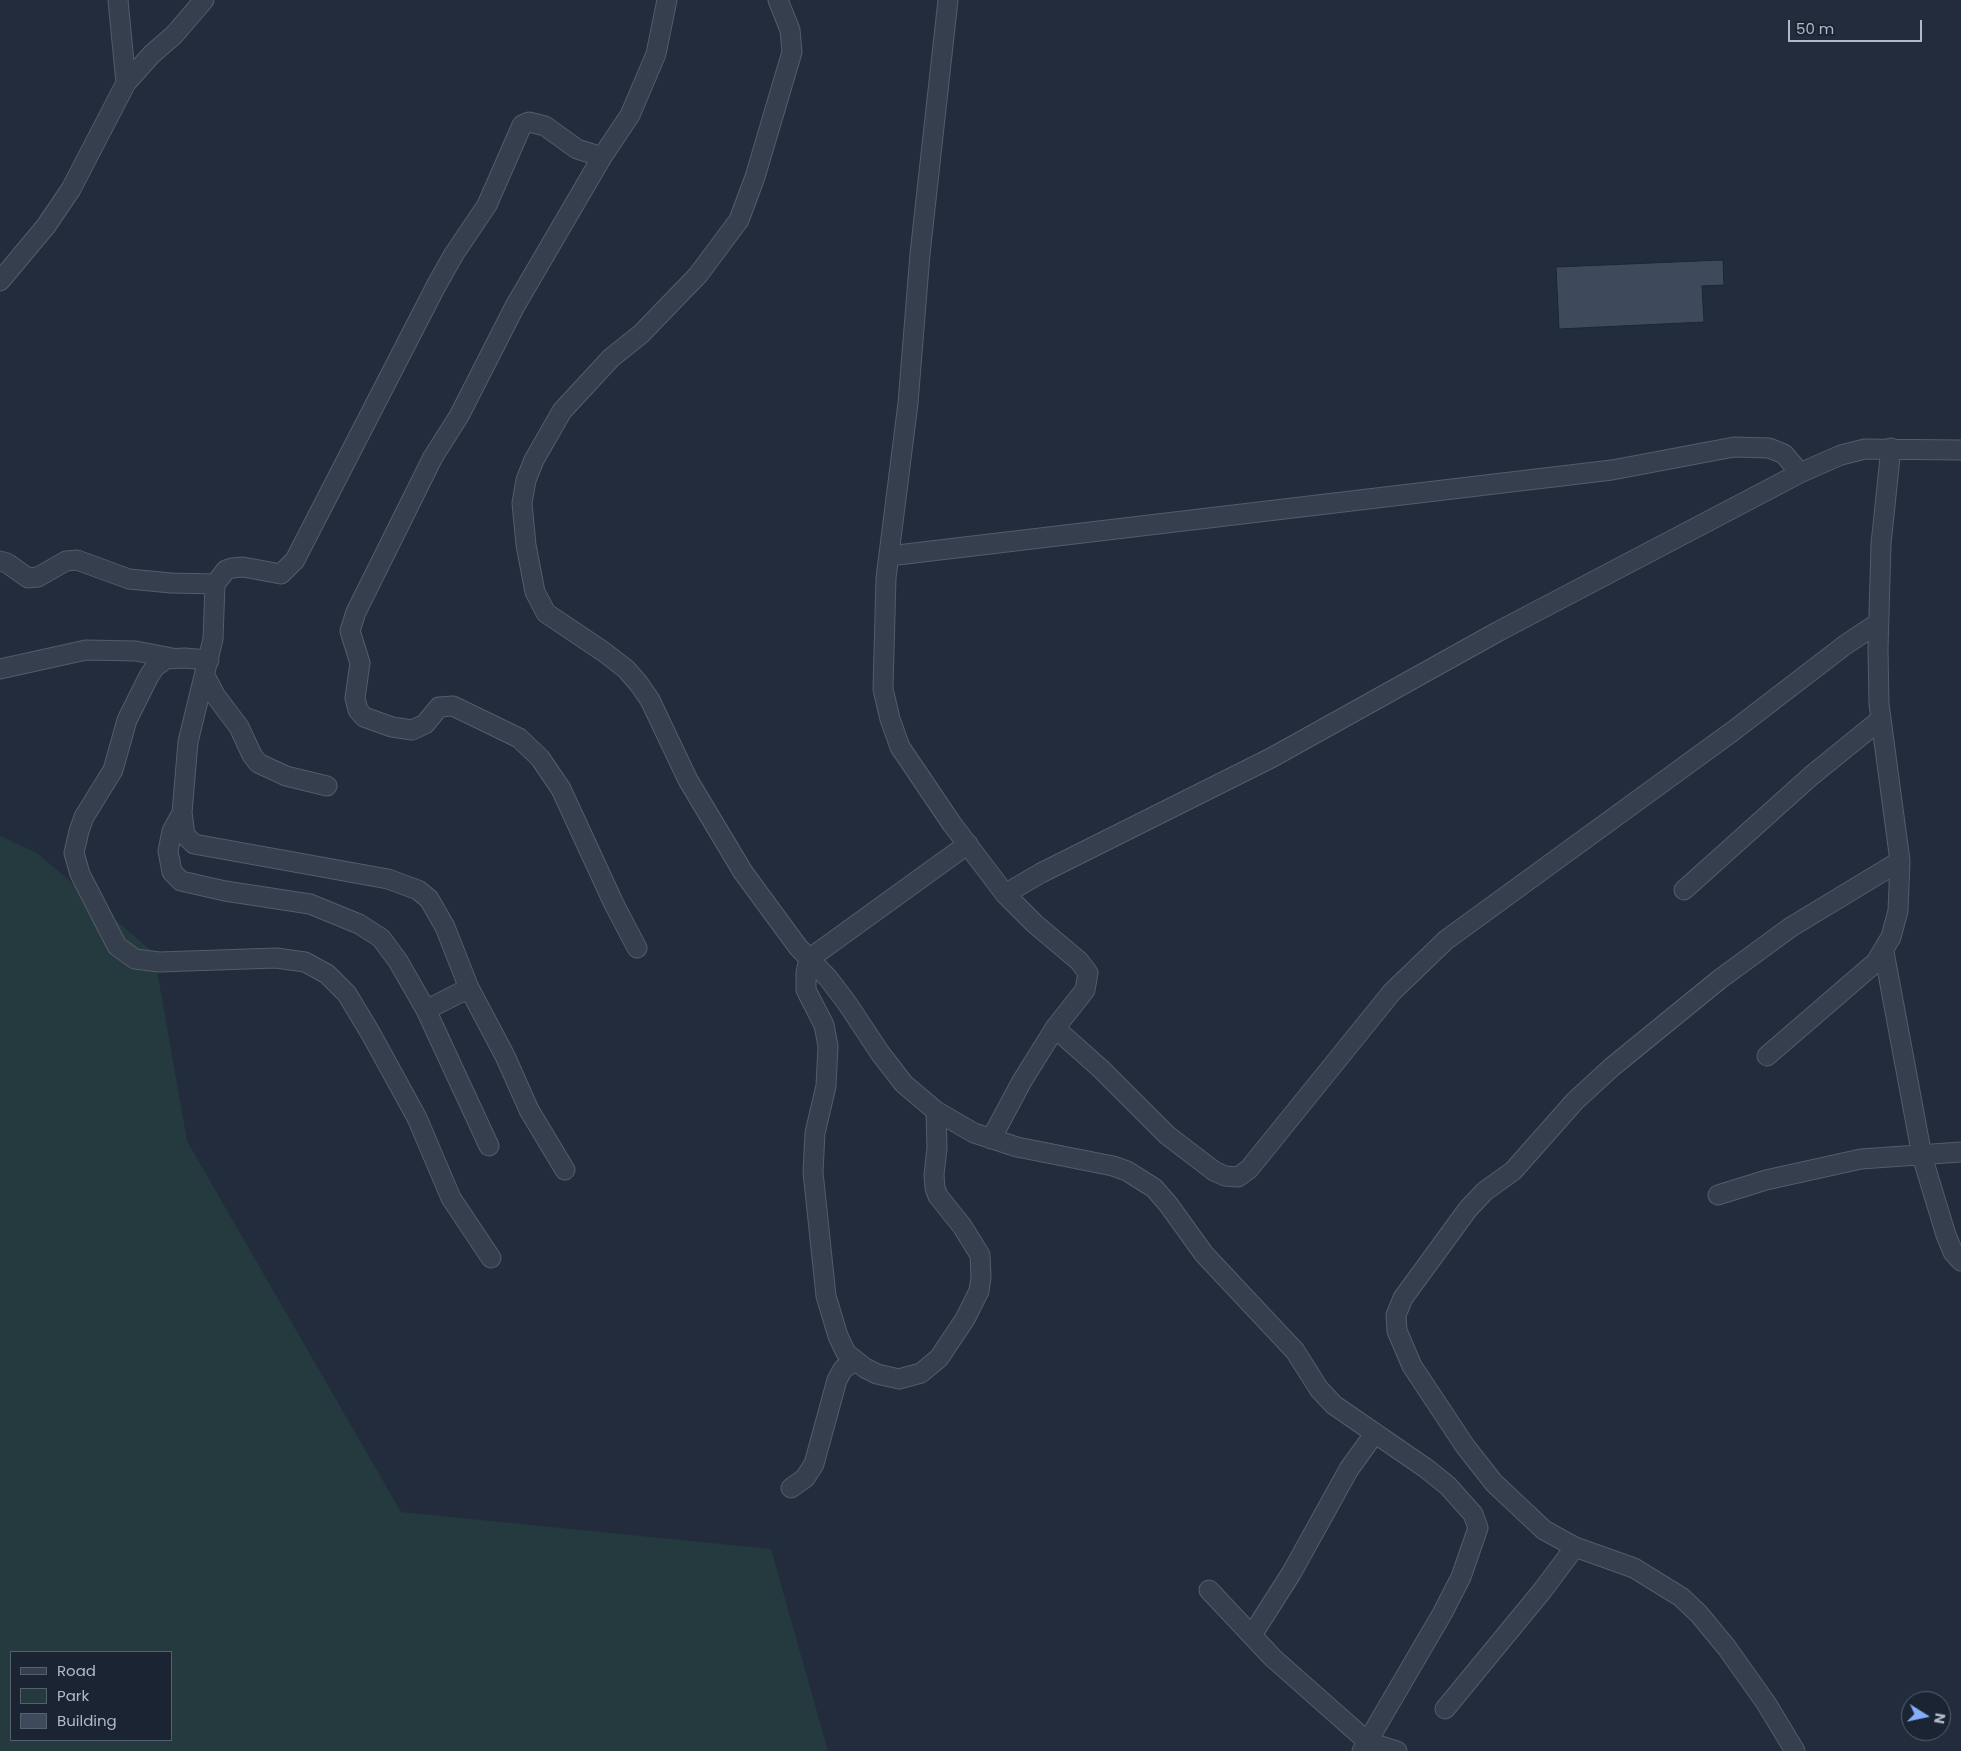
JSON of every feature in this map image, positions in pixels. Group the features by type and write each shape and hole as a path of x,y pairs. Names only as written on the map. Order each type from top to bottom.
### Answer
{"street":[{"path":"118,0 126,83"},
{"path":"0,281 46,226 71,190 126,83 152,54 179,30 204,0"},
{"path":"637,948 614,904 560,789 540,758 519,738 453,706 439,707 425,724 412,730 392,727 364,717 358,710 355,698 360,664 350,632 356,612 433,457 459,416 515,306 602,157 630,115 656,54 667,0"},
{"path":"778,0 790,30 792,52 752,186 739,220 698,275 641,334 611,358 562,411 534,460 526,480 522,503 526,545 535,592 540,605 552,618 604,652 626,670 639,684 650,700 688,780 717,832 743,872 809,960 828,978 847,1003 893,1071 917,1097 974,1133 1017,1147 1114,1166 1154,1188 1204,1254 1295,1351 1320,1389 1334,1405 1411,1457 1448,1486 1473,1514 1478,1528 1461,1577 1442,1614 1365,1746"},
{"path":"948,0 920,254 908,403 889,556 882,661 883,689 890,719 900,747 968,844 1005,894 1035,924 1078,961 1088,973 1085,990 1055,1028 1022,1081 990,1139"},
{"path":"565,1170 529,1110 505,1056 469,988 439,915 429,899 418,890 388,880 194,844 185,835 182,813 188,742 207,668 215,621 215,584 226,570 232,568 243,567 281,574 296,560 436,286 454,254 487,205 522,125 531,122 545,126 577,149 602,157"},
{"path":"889,556 1612,470 1734,447 1769,448 1784,454 1800,473"},
{"path":"1766,1056 1866,973 1884,952 1891,937 1898,911 1900,861 1880,720 1878,623 1881,544 1891,448"},
{"path":"1005,894 1041,873 1271,758 1500,631 1800,473 1841,455 1865,449 1961,450"},
{"path":"0,561 7,562 28,578 38,577 66,561 77,560 129,578 171,583 215,584"},
{"path":"1055,1028 1101,1069 1167,1135 1214,1171 1225,1176 1238,1177 1249,1169 1392,992 1446,940 1732,731 1845,645 1878,623"},
{"path":"0,669 86,650 136,651 172,658 207,668"},
{"path":"172,658 161,662 155,667 139,693 127,720 113,770 84,817 75,842 76,864 111,936 123,952 145,960 159,962 276,958 305,962 327,974 347,994 371,1034 417,1118 451,1198 491,1258"},
{"path":"207,668 215,695 239,727 252,755 258,763 286,776 327,786"},
{"path":"1684,890 1811,776 1880,720"},
{"path":"182,813 172,832 168,851 169,864 176,878 210,888 310,904 358,924 385,943 398,961 426,1010 488,1146"},
{"path":"936,1110 937,1148 933,1183 938,1196 962,1226 980,1255 981,1277 979,1290 950,1343 939,1358 921,1373 907,1378 893,1378 877,1374 855,1361 846,1353 838,1336 826,1296 813,1172 813,1148 826,1086 828,1046 824,1025 806,990 805,982 809,960 968,844"},
{"path":"1795,1751 1766,1703 1727,1648 1699,1614 1681,1597 1634,1568 1575,1547 1544,1530 1518,1508 1494,1483 1465,1446 1426,1388 1406,1352 1396,1324 1399,1305 1468,1209 1486,1191 1513,1171 1575,1101 1612,1067 1720,979 1791,927 1900,861"},
{"path":"1884,952 1922,1156 1946,1235 1953,1252 1961,1261"},
{"path":"426,1010 469,988"},
{"path":"1718,1196 1766,1180 1861,1159 1961,1152"},
{"path":"792,1488 804,1478 814,1464 837,1380 843,1369 855,1361"},
{"path":"1252,1635 1292,1572 1349,1469 1375,1433"},
{"path":"1445,1709 1542,1591 1575,1547"},
{"path":"1209,1590 1273,1658 1365,1746 1397,1751"}],"green space":[{"path":"0,836 37,853 154,953 187,1141 401,1512 771,1549 828,1751 0,1751"}],"building":[{"path":"1723,260 1724,285 1702,286 1704,322 1559,329 1556,267"}]}
